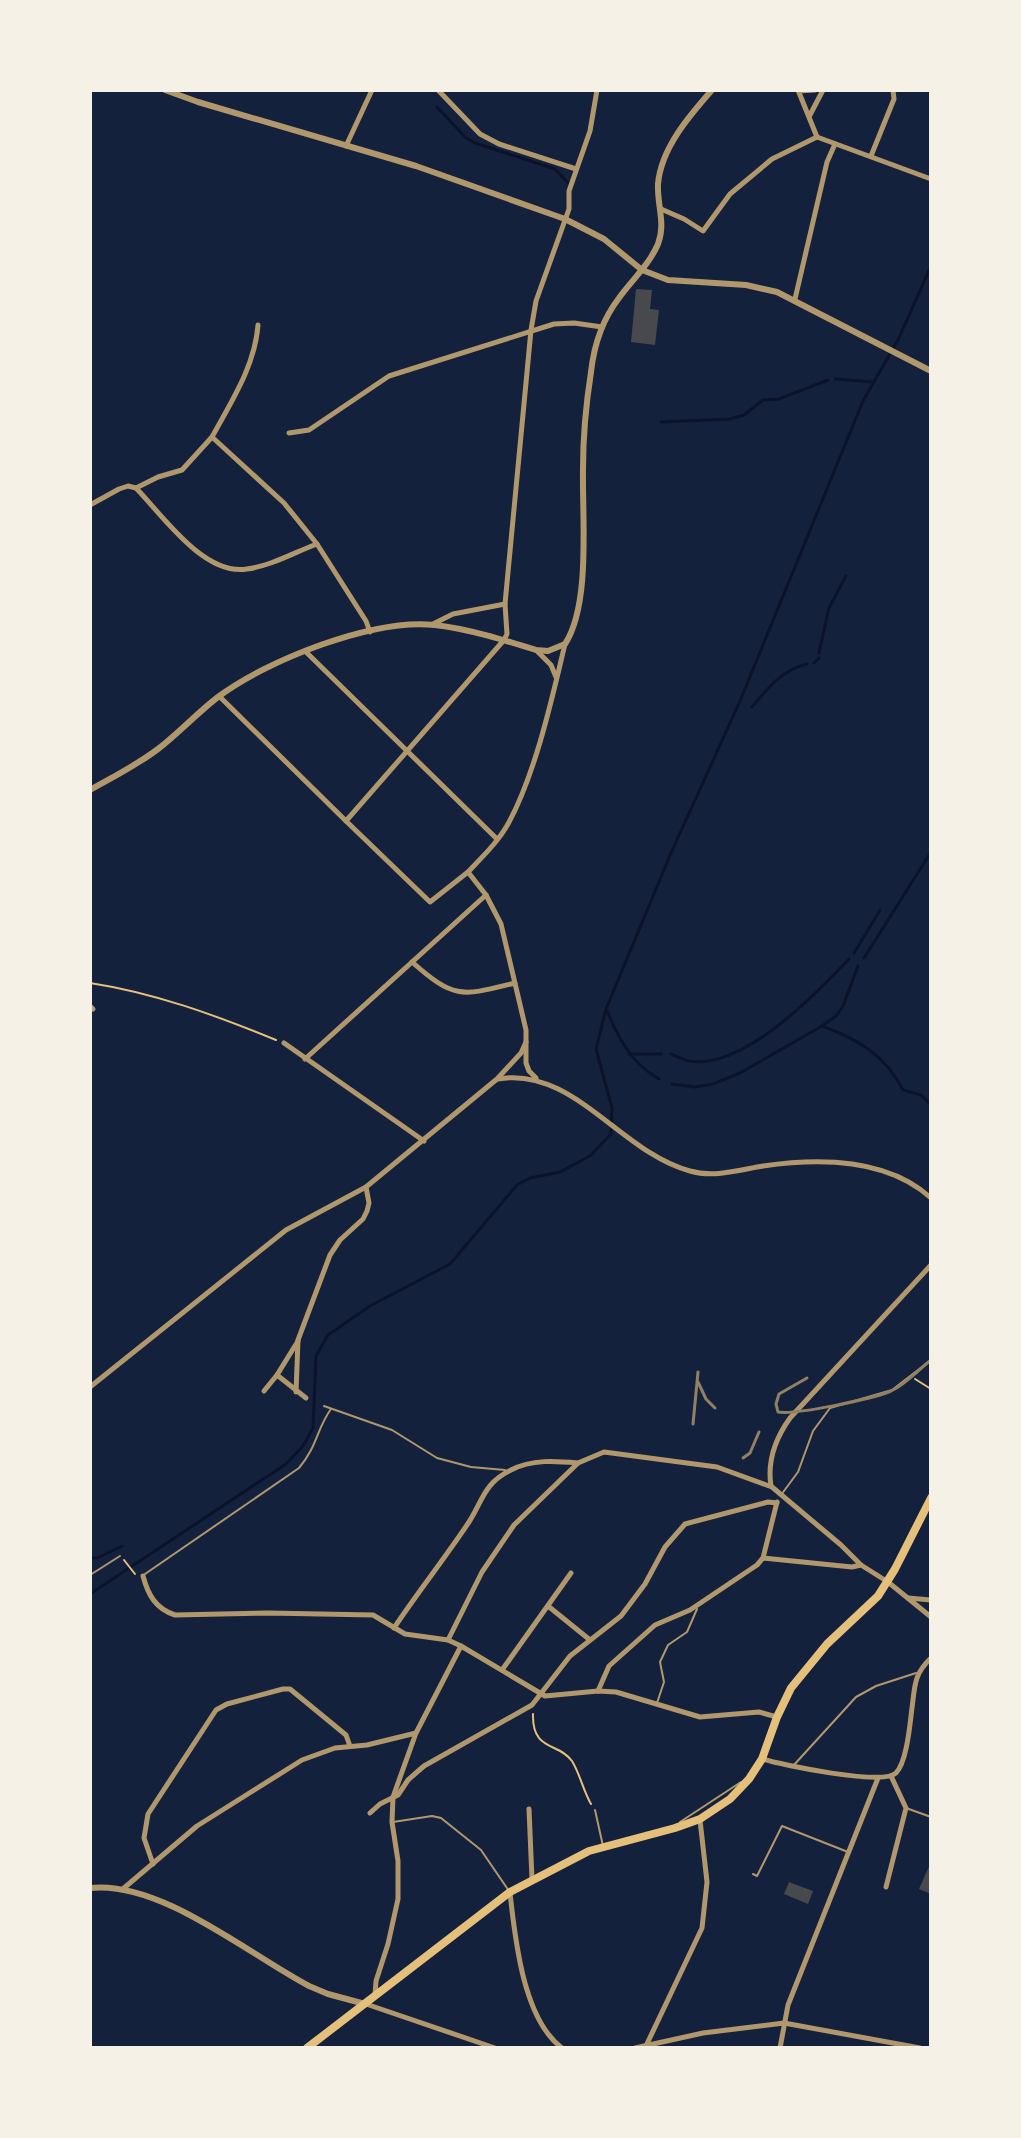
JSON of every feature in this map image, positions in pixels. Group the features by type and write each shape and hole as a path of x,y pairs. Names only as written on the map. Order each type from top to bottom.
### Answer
{"main road":[{"path":"307,2048 510,1892 532,1879 604,1847 700,1819 730,1799 762,1759 791,1688 827,1644 873,1602 888,1582 931,1498"}],"street":[{"path":"165,90 416,166 565,219 604,239 642,270 668,280 762,287 795,299 931,371"},
{"path":"346,146 372,90"},
{"path":"438,90 480,134 499,144 576,169"},
{"path":"346,821 507,634 505,604 531,330 536,301 565,219 576,169 590,131 597,90"},
{"path":"219,696 430,902 468,872 497,839 524,788 565,644 575,621 583,545 585,424 591,370 602,327 619,298 642,270 661,234 658,193 661,170 685,122 712,90"},
{"path":"815,90 799,90 817,137"},
{"path":"810,116 823,90"},
{"path":"871,156 894,99 893,90"},
{"path":"661,209 703,231 730,194 772,159 817,137 931,179"},
{"path":"795,299 827,162 835,144"},
{"path":"289,433 309,430 389,376 531,330 574,323 602,327"},
{"path":"136,488 182,470 212,437 238,390 257,343 258,325"},
{"path":"212,437 284,503 317,544 370,632"},
{"path":"90,505 119,489 128,486 136,488 190,544 219,566 233,570 247,569 317,544"},
{"path":"433,624 453,614 505,604"},
{"path":"90,790 157,750 219,696 304,651 370,632 433,624 536,650 548,651 565,644"},
{"path":"536,650 551,665 556,677"},
{"path":"304,651 497,839"},
{"path":"468,872 486,895 501,924 526,1042 526,1063 536,1078"},
{"path":"305,1059 486,895"},
{"path":"412,962 442,987 456,992 469,993 515,983"},
{"path":"90,1387 192,1307 263,1246 286,1230 366,1187 497,1079 521,1053 526,1042"},
{"path":"284,1043 424,1141"},
{"path":"497,1079 516,1076 536,1078 565,1093 621,1135 676,1166 706,1174 798,1163 851,1164 887,1172 931,1198"},
{"path":"264,1391 298,1340 330,1255 367,1211 366,1187"},
{"path":"772,1487 771,1456 790,1418 931,1265"},
{"path":"296,1392 298,1340"},
{"path":"277,1375 306,1398"},
{"path":"448,1640 499,1544 546,1491 578,1463 604,1452 717,1467 772,1487 861,1565 888,1582 931,1617"},
{"path":"394,1628 472,1519 484,1492 510,1470 534,1462 578,1463"},
{"path":"598,1691 603,1676 615,1659 655,1625 698,1604 757,1565 763,1558 780,1496"},
{"path":"370,1813 398,1795 408,1780 424,1766 532,1705 570,1656 628,1608 665,1547 685,1524 768,1502 777,1503"},
{"path":"763,1558 852,1567 861,1565"},
{"path":"502,1670 571,1573"},
{"path":"143,1576 154,1603 175,1615 373,1615 405,1634 448,1640 461,1646 539,1694 551,1696 598,1691 634,1696 700,1717 759,1712 777,1717"},
{"path":"908,1598 931,1600"},
{"path":"548,1606 590,1640"},
{"path":"375,1996 376,1981 398,1899 393,1797 416,1733 461,1646"},
{"path":"762,1759 878,1778 891,1776 898,1769 908,1738 918,1673 931,1658"},
{"path":"153,1864 144,1838 148,1814 216,1710 227,1704 290,1689 346,1735 350,1746"},
{"path":"124,1888 197,1826 284,1770 318,1754 416,1733"},
{"path":"886,1887 906,1808 891,1776"},
{"path":"780,2048 784,2023 878,1778"},
{"path":"529,1809 532,1879"},
{"path":"645,2047 702,1928 707,1882 700,1819"},
{"path":"90,1888 124,1888 180,1910 309,1986 495,2048"},
{"path":"510,1892 523,1975 542,2026 562,2048"},
{"path":"635,2048 703,2033 784,2023 920,2048"}],"lane":[{"path":"780,1496 798,1472 813,1431 830,1408 892,1390 931,1360"},
{"path":"324,1406 392,1430 437,1458 471,1467 510,1470"},
{"path":"143,1576 224,1517 259,1498 299,1468 316,1445 331,1409"},
{"path":"90,1575 120,1556"},
{"path":"657,1703 664,1682 660,1662 668,1645 687,1632 698,1604"},
{"path":"793,1766 856,1697 876,1686 918,1673"},
{"path":"675,1828 684,1817 722,1792 749,1779"},
{"path":"906,1808 931,1817"},
{"path":"595,1810 604,1847"},
{"path":"392,1822 432,1816 441,1818 481,1850 510,1892"},
{"path":"753,1874 757,1876 782,1826 849,1852"}],"path":[{"path":"90,983 160,998 215,1015 284,1043"},
{"path":"911,1377 931,1389"},
{"path":"126,1564 133,1572"},
{"path":"532,1705 532,1727 551,1748 570,1758 595,1810"}],"building":[{"path":"636,289 652,290 650,309 659,310 655,345 631,342"},
{"path":"931,1862 931,1894 919,1889"},
{"path":"789,1882 813,1891 808,1904 784,1894"}],"waterway":[{"path":"437,107 465,137 475,143 555,169 568,183"},
{"path":"90,1594 286,1464 303,1446 313,1428 316,1356 328,1335 370,1306 450,1264 517,1185 530,1178 560,1172 590,1156 611,1134 612,1108 596,1049 606,1009 671,853 740,701 863,401 898,340 931,266"},
{"path":"835,379 873,382"},
{"path":"661,422 730,419 744,415 763,400 779,399 828,380"},
{"path":"819,653 829,608 846,576"},
{"path":"814,663 819,658"},
{"path":"752,707 783,675 807,664"},
{"path":"864,958 931,852"},
{"path":"854,953 880,910"},
{"path":"671,1054 689,1061 710,1061 755,1042 798,1009 849,959"},
{"path":"672,1084 695,1087 713,1084 740,1073 822,1026 836,1016 843,1006 858,966"},
{"path":"607,1011 627,1050 641,1066 659,1079"},
{"path":"822,1026 870,1050 888,1067 903,1090 921,1095 931,1105"},
{"path":"629,1054 661,1054"},
{"path":"90,1558 97,1558 122,1546"}],"railway":[{"path":"807,1378 779,1394 776,1404 778,1412 817,1409 891,1391 931,1360"},
{"path":"693,1424 698,1372"},
{"path":"698,1382 706,1399 715,1408"},
{"path":"743,1458 750,1453 759,1432"}]}
